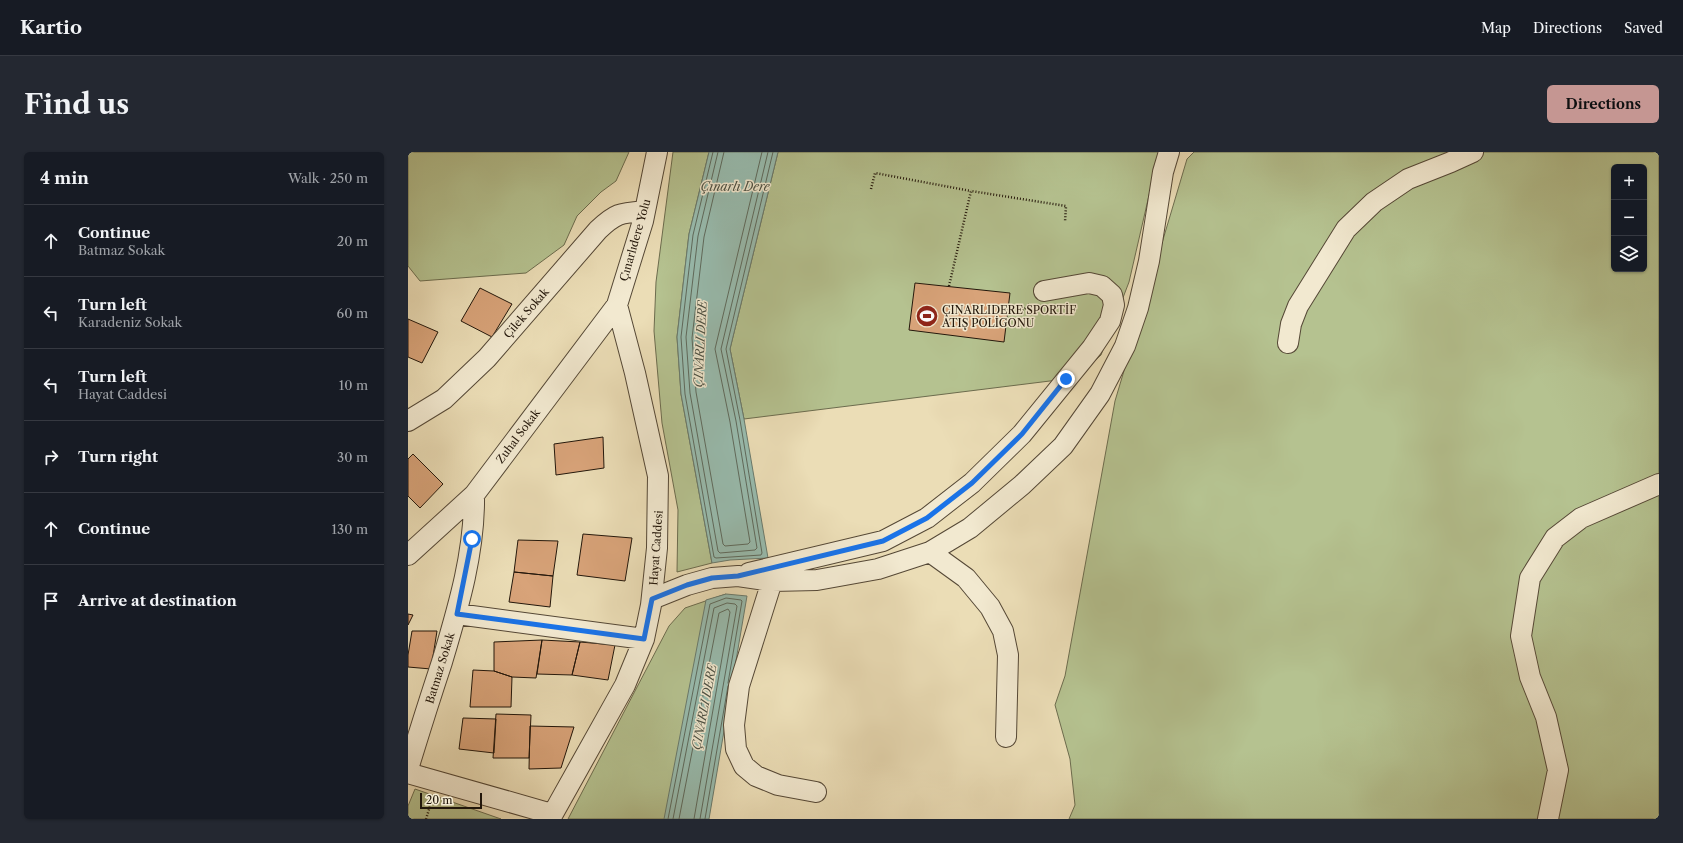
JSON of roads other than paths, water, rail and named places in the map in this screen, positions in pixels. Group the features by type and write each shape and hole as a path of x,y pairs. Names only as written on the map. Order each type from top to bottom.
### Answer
{"street":[{"name":"Çınarlıdere Yolu","path":"616,305 645,212 657,152"},
{"path":"738,576 772,581 817,580 878,569 930,552 970,528 1022,486 1063,446 1100,394 1125,346 1138,308 1149,262 1163,172 1169,152"},
{"path":"1288,343 1291,324 1298,306 1346,229 1374,202 1408,179 1473,152"},
{"name":"Çilek Sokak","path":"408,421 444,400 487,358 611,217 622,213 645,212"},
{"path":"652,599 687,585 712,578 738,576 883,541 927,518 972,483 1022,434 1092,348 1110,321 1114,305 1112,295 1102,286 1089,283 1044,291"},
{"name":"Zuhal Sokak","path":"408,555 474,495 616,305"},
{"name":"Hayat Caddesi","path":"551,817 625,685 644,639 652,599 657,548 658,476 635,373 616,305"},
{"path":"1548,819 1558,770 1546,717 1530,677 1521,636 1530,578 1556,538 1581,518 1659,484"},
{"name":"Batmaz Sokak","path":"408,769 457,614 472,539 474,495"},
{"path":"930,552 966,578 990,607 1003,631 1008,655 1006,737"},
{"path":"772,581 739,686 734,725 736,749 744,766 756,776 778,785 816,792"},
{"path":"457,614 644,639"},
{"path":"408,773 551,817"}],"water":[{"name":"Çınarlı Dere","path":"709,152 778,152 730,349 744,419 768,558 730,560 712,563 681,394 677,337 689,234"},
{"name":"ÇINARLI DERE","path":"726,594 747,596 709,819 664,819 706,600"}],"place":[{"name":"ÇINARLIDERE SPORTİF ATIŞ POLİGONU","path":"927,316"}]}
